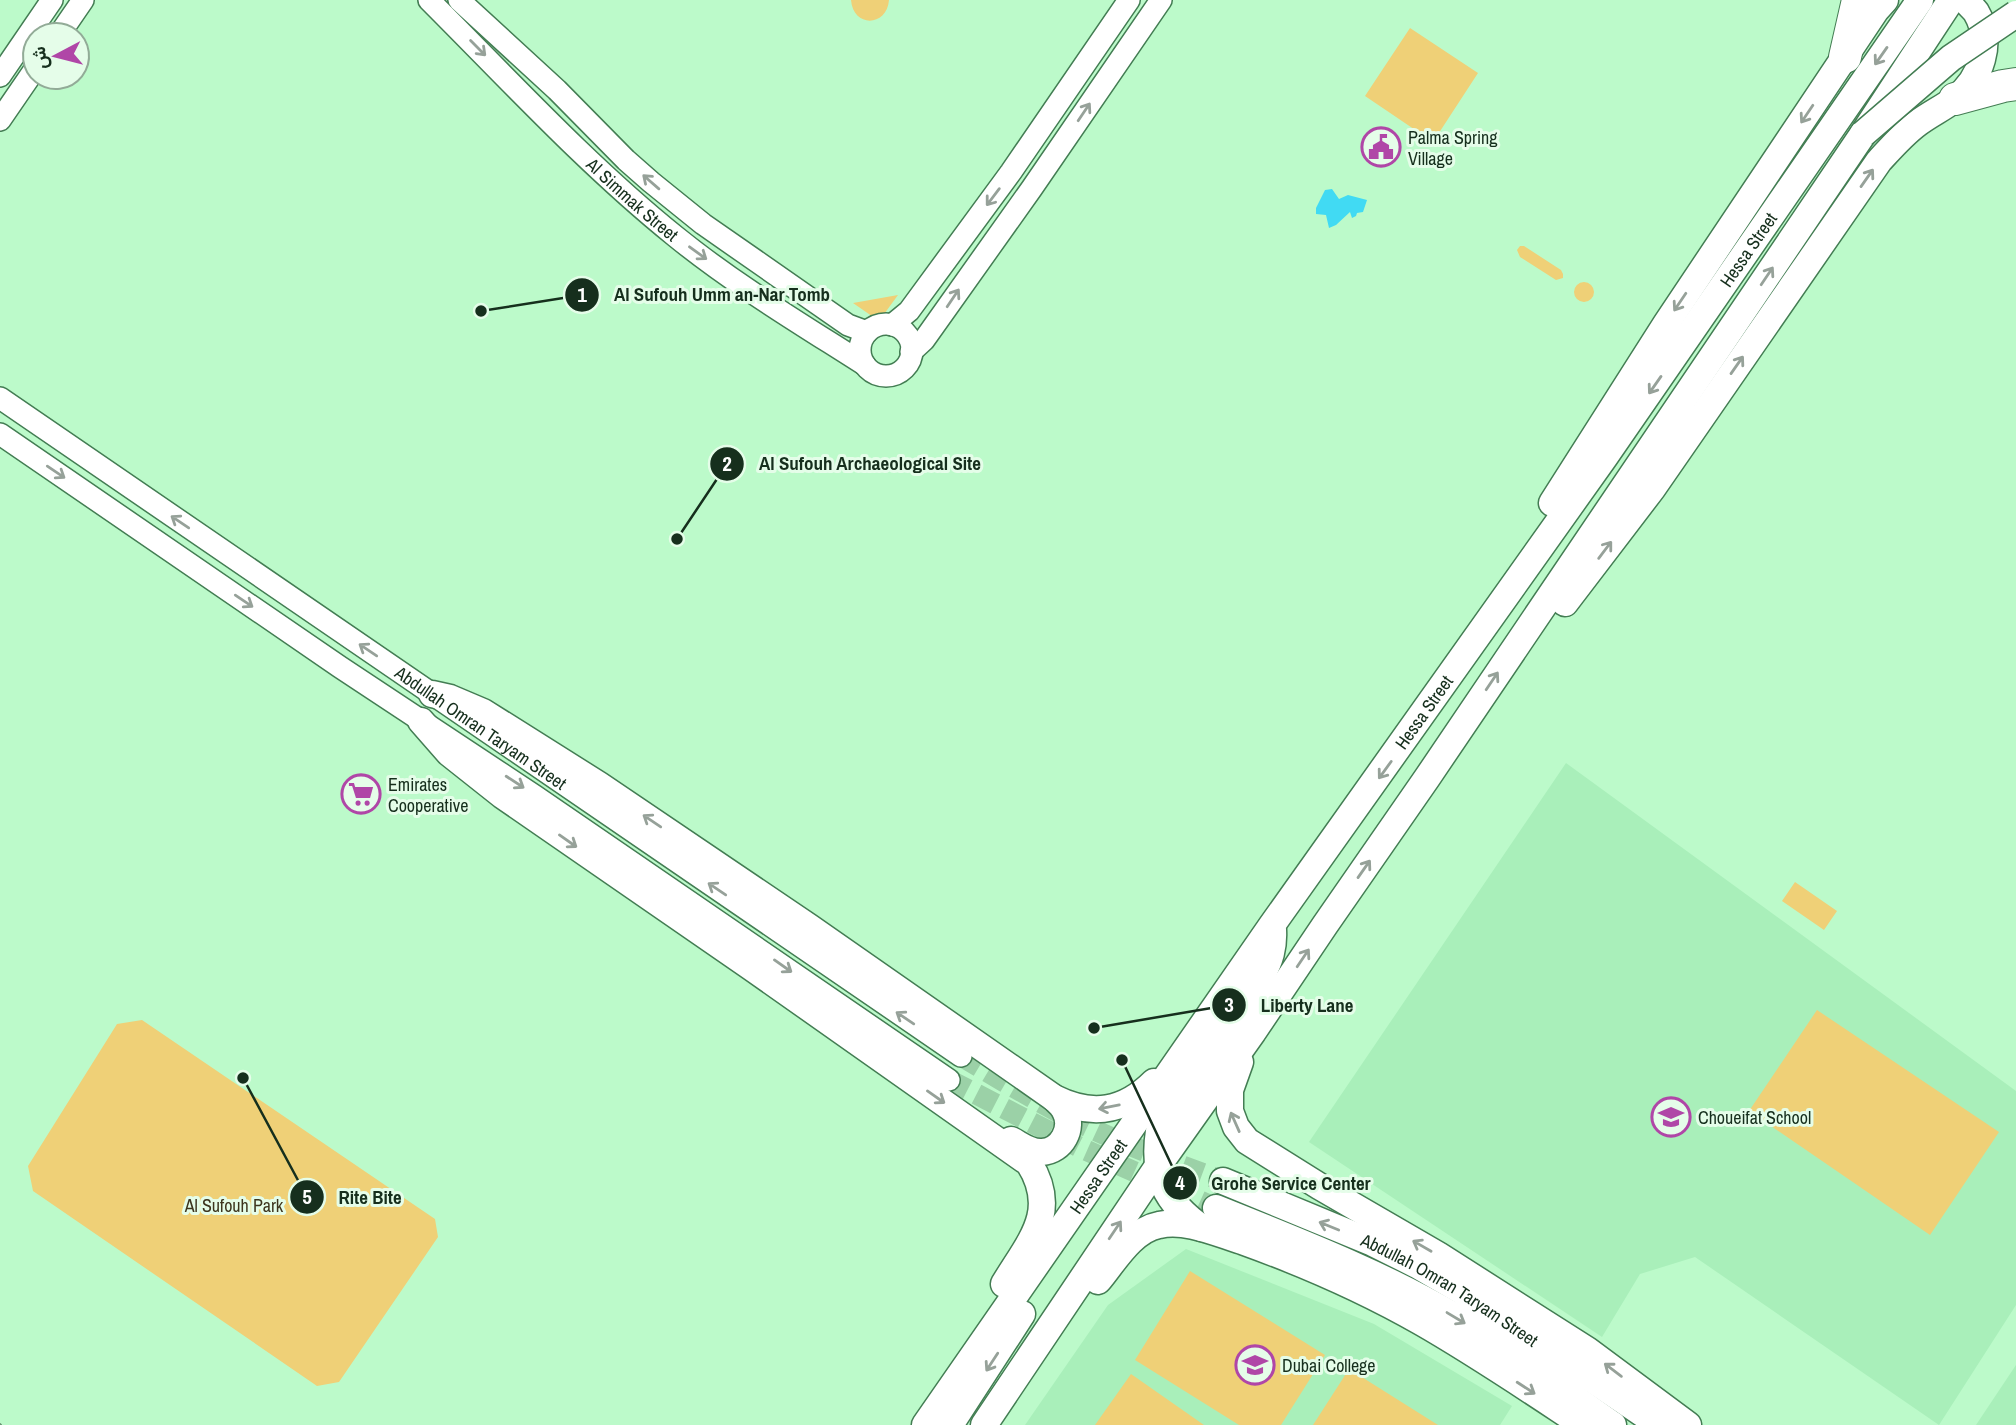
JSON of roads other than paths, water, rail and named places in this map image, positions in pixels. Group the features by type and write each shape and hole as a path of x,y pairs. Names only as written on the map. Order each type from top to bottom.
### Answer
{"highway":[{"path":"1845,57 1858,0"},
{"path":"1955,99 2016,84"}],"main road":[{"path":"1494,613 1497,593 1508,573 1666,324 1885,0"},
{"name":"Hessa Street","path":"925,1425 1272,925 1604,458 1920,0"},
{"name":"Hessa Street","path":"984,1425 1158,1166 1253,1032 1633,475 1951,0"},
{"path":"1525,633 1552,619 1562,608 1635,510 1879,161 1916,124 1955,99 1973,80 1983,59 1984,34 1976,12 1965,0"},
{"path":"1863,134 1951,58 2016,14"},
{"path":"432,694 450,698 483,712 588,778 1054,1098 1088,1109 1102,1110 1118,1106 1133,1100 1146,1090 1183,1054"},
{"path":"421,721 449,753 502,795 1029,1163 1039,1179 1043,1199 1042,1217 971,1338 950,1387"},
{"path":"1272,925 1274,943 1270,960 1158,1131 1158,1166 1163,1185 1172,1202 1186,1216 1209,1218 1420,1321 1583,1425"},
{"path":"1253,1032 1230,1090 1230,1111 1236,1127 1247,1141 1438,1255 1575,1342 1688,1425"},
{"path":"978,1126 992,1129 1031,1151 1051,1151 1065,1138 1068,1128 1064,1109 1054,1098"},
{"name":"Abdullah Omran Taryam Street","path":"1223,1181 1373,1243 1418,1265 1460,1290 1660,1425"},
{"path":"950,1425 1070,1238 1082,1211 1085,1196"},
{"path":"1065,1304 1096,1284 1134,1238 1146,1229 1160,1224 1209,1218"},
{"name":"Abdullah Omran Taryam Street","path":"1209,1218 1315,1248 1410,1292 1500,1345 1612,1425"}],"street":[{"path":"0,76 52,0"},
{"path":"68,21 83,0"},
{"name":"Al Simmak Street","path":"429,0 604,174 677,238 736,281 865,365 871,372 888,376 897,374 904,368 911,352 924,340 1032,188 1161,0"},
{"name":"Al Simmak Street","path":"459,0 557,90 626,160 677,204 848,325 867,332"},
{"path":"892,325 909,312 1011,172 1129,0"},
{"path":"0,120 21,89"},
{"path":"1011,172 1032,188"},
{"path":"865,365 861,357 862,339 867,332 883,324 900,329 911,343 911,352"},
{"name":"Abdullah Omran Taryam Street","path":"0,398 961,1056"},
{"name":"Abdullah Omran Taryam Street","path":"0,434 421,721 547,803 949,1080"}],"water":[{"path":"1332,189 1339,199 1348,195 1367,200 1363,212 1352,218 1350,212 1329,228 1326,215 1316,214 1316,208 1325,190"}],"tunnel":[{"path":"961,1056 1088,1127 1223,1181"},
{"path":"949,1080 1081,1148 1216,1208"}],"place":[{"name":"Palma Spring Village","path":"1381,147"},
{"name":"Al Sufouh Umm an-Nar Tomb","path":"481,311"},
{"name":"Al Sufouh Archaeological Site","path":"677,539"},
{"name":"Emirates Cooperative","path":"361,794"},
{"name":"Liberty Lane","path":"1094,1028"},
{"name":"Grohe Service Center","path":"1122,1060"},
{"name":"Rite Bite","path":"243,1078"},
{"name":"Choueifat School","path":"1671,1117"},
{"name":"Dubai College","path":"1255,1365"}],"park label":[{"name":"Al Sufouh Park","path":"234,1205"}]}
